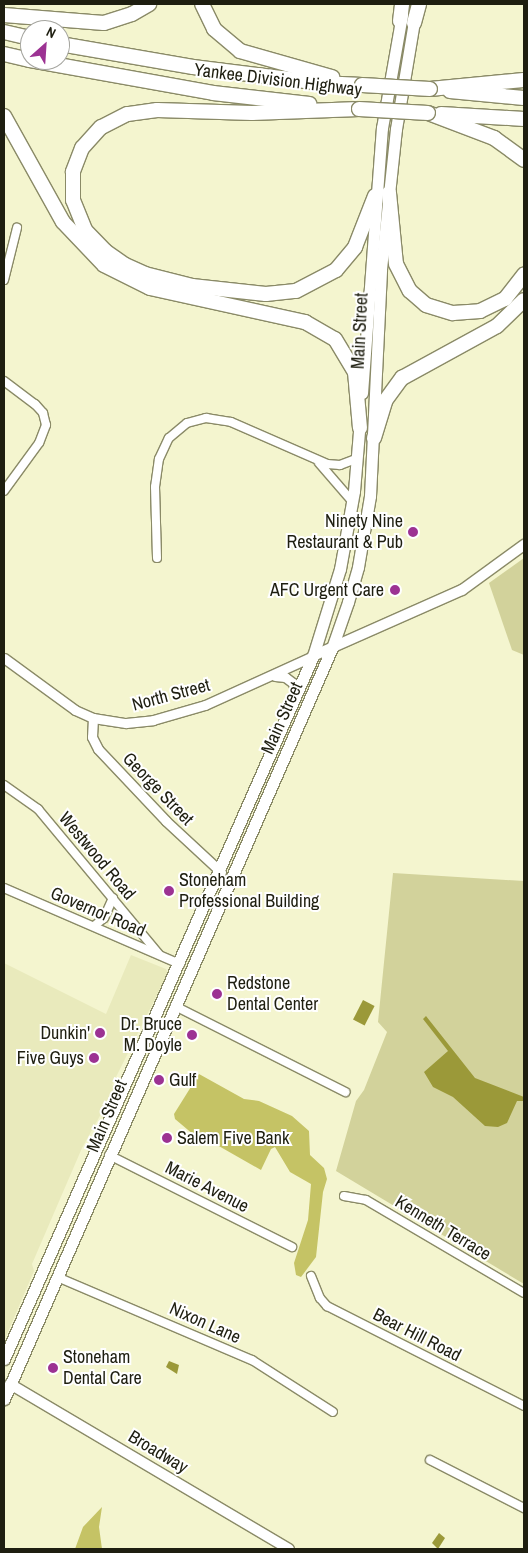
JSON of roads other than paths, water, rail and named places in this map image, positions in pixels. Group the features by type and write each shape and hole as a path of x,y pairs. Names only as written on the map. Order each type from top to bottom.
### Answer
{"highway":[{"path":"4,15 104,23 132,14 149,4"},
{"path":"202,4 214,29 240,51 362,85"},
{"path":"403,4 407,22"},
{"path":"407,22 418,4"},
{"path":"4,32 20,36"},
{"name":"Yankee Division Highway","path":"70,46 193,67 321,83 430,89 524,98"},
{"name":"Yankee Division Highway","path":"4,54 20,58"},
{"name":"Yankee Division Highway","path":"70,67 213,93 359,109 524,119"},
{"path":"430,89 524,80"},
{"path":"359,109 252,113 157,110 127,114 101,127 82,148 73,172 73,200 85,230 105,251 125,265 145,274 192,286 266,294 296,291 336,270 355,247 375,196"},
{"path":"428,114 494,138 512,148 524,160"},
{"path":"4,116 63,222 104,265 150,288 304,322 335,339 355,372 360,428"},
{"path":"389,193 396,264 410,291 426,305 453,313 480,311 505,299 524,275"},
{"path":"374,438 385,401 402,378 497,326 524,300"}],"main road":[{"name":"Main Street","path":"4,1399 332,648 360,558 369,504 374,438 381,269 407,22"},
{"name":"Main Street","path":"4,1359 221,872 294,702 313,656 340,569 358,458 375,196 382,128 407,22"},
{"name":"North Street","path":"313,656 462,590 524,544"},
{"name":"Broadway","path":"10,1384 289,1549"}],"street":[{"path":"4,280 17,228"},
{"path":"4,381 40,408 46,425 39,443 4,491"},
{"path":"157,558 158,464 166,441 184,425 206,418 227,421 317,462 336,466 358,458"},
{"path":"317,462 337,480 352,501"},
{"name":"North Street","path":"4,658 66,705 93,718 126,723 153,720 205,705 313,656"},
{"path":"272,676 285,677 296,685 294,702"},
{"name":"George Street","path":"93,718 91,733 98,749 166,821 221,872"},
{"name":"Westwood Road","path":"4,785 38,809 159,954"},
{"name":"Governor Road","path":"4,888 180,964"},
{"path":"94,926 104,918 112,898"},
{"path":"175,1006 345,1092"},
{"name":"Marie Avenue","path":"109,1155 292,1247"},
{"name":"Kenneth Terrace","path":"344,1196 366,1200 524,1293"},
{"name":"Bear Hill Road","path":"311,1276 320,1298 327,1306 524,1406"},
{"name":"Nixon Lane","path":"57,1277 252,1360 273,1371 304,1396 333,1412"},
{"path":"430,1460 524,1508"}],"place":[{"name":"Ninety Nine Restaurant & Pub","path":"413,532"},
{"name":"AFC Urgent Care","path":"395,590"},
{"name":"Stoneham Professional Building","path":"169,891"},
{"name":"Redstone Dental Center","path":"217,994"},
{"name":"Dunkin'","path":"100,1033"},
{"name":"Dr. Bruce M. Doyle","path":"192,1035"},
{"name":"Five Guys","path":"94,1058"},
{"name":"Gulf","path":"159,1080"},
{"name":"Salem Five Bank","path":"167,1138"},
{"name":"Stoneham Dental Care","path":"53,1368"}]}
